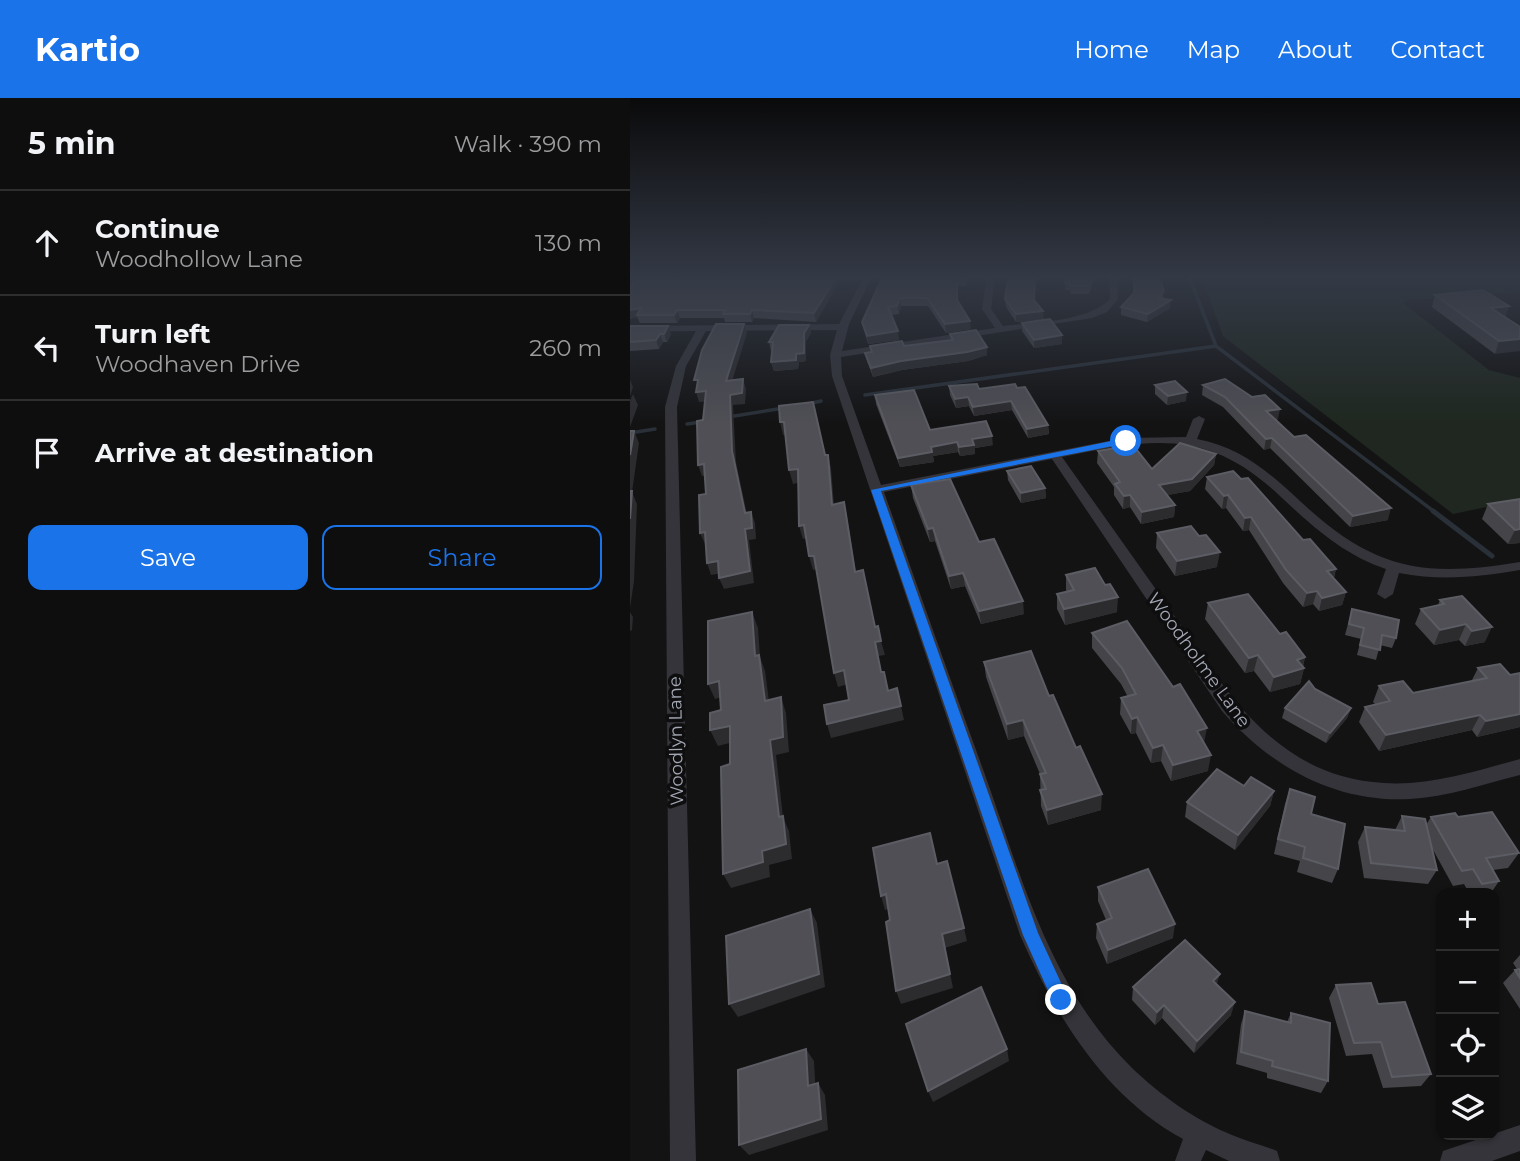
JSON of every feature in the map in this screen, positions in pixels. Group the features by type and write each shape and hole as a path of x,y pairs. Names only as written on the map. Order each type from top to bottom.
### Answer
{"street":[{"path":"998,326 1002,331"},
{"path":"835,355 1032,326"},
{"path":"630,329 843,327 835,355 839,384 1031,935 1049,979 1074,1020 1116,1071 1144,1096 1199,1133 1228,1148 1267,1161"},
{"name":"Woodlyn Lane","path":"683,1161 671,407 678,374 703,328"},
{"path":"1191,440 1199,419"},
{"path":"876,490 1135,440 1191,440 1222,449 1248,461 1330,537 1357,553 1394,568 1457,576 1520,566"},
{"name":"Woodholme Lane","path":"1055,455 1228,706 1253,735 1275,753 1328,779 1390,791 1425,789 1520,767"},
{"path":"1385,594 1394,568"},
{"path":"1188,1161 1199,1133"},
{"path":"1453,1161 1520,1139"}],"shaded area":[{"path":"1219,326 1432,326 1489,370 1520,378 1520,500 1453,514 1223,336"}],"building":[{"path":"630,326 668,326 664,334 660,334 656,340 630,342"},
{"path":"715,326 743,326 726,381 743,379 742,393 730,395 732,451 745,513 751,512 752,528 745,529 750,571 719,578 718,561 707,563 705,532 700,533 699,495 706,494 704,464 698,465 697,421 703,420 706,391 696,392 698,380 694,380 702,350"},
{"path":"779,326 809,326 804,333 804,353 796,354 796,360 771,362 773,342 769,342"},
{"path":"863,326 896,326 898,331 867,336"},
{"path":"1024,326 1055,326 1062,335 1034,340"},
{"path":"1478,326 1520,327 1520,339 1499,341"},
{"path":"976,330 987,347 871,368 865,353 872,352 870,346 902,341 904,346 953,340 950,334"},
{"path":"1225,379 1252,397 1265,395 1280,409 1266,411 1294,437 1306,435 1391,508 1353,516 1272,438 1266,439 1225,397 1203,385"},
{"path":"1175,381 1187,392 1168,396 1155,385"},
{"path":"977,384 979,389 1015,384 1017,388 1025,387 1048,425 1027,429 1011,401 973,407 968,397 955,399 949,386"},
{"path":"914,390 930,430 986,421 992,436 972,439 974,445 959,447 957,442 931,447 932,452 898,458 875,395"},
{"path":"813,402 825,455 828,455 832,505 844,502 855,572 863,570 875,627 878,626 881,641 875,642 881,672 884,672 888,691 897,688 901,706 827,724 824,705 849,700 844,670 834,673 814,556 809,556 804,525 799,526 798,469 789,470 784,422 780,422 779,406"},
{"path":"630,431 634,431 630,455"},
{"path":"1180,443 1216,454 1192,479 1159,485 1175,505 1142,512 1130,495 1124,496 1115,484 1120,482 1098,451 1133,445 1152,469"},
{"path":"1031,466 1045,488 1021,493 1007,471"},
{"path":"1233,471 1241,479 1248,478 1303,540 1310,539 1336,569 1327,571 1346,592 1322,598 1317,591 1307,593 1286,570 1251,517 1245,518 1228,495 1224,496 1207,477"},
{"path":"950,479 979,542 994,539 1023,601 979,611 963,573 949,576 933,528 928,529 911,485"},
{"path":"1520,499 1520,529 1515,530 1488,504"},
{"path":"1191,526 1199,536 1206,535 1220,552 1177,561 1157,533"},
{"path":"1095,568 1105,585 1110,584 1118,597 1064,609 1057,594 1074,590 1066,575"},
{"path":"1248,594 1280,634 1286,632 1305,657 1297,660 1304,668 1274,677 1258,655 1249,658 1208,603"},
{"path":"1462,596 1492,627 1472,631 1466,624 1440,630 1421,609 1444,604 1440,600"},
{"path":"1352,609 1399,620 1396,638 1382,635 1380,650 1360,645 1364,628 1349,624"},
{"path":"752,612 755,656 759,655 765,701 781,697 783,737 770,740 779,817 783,816 786,844 762,851 763,862 723,874 721,767 730,764 730,726 710,730 710,713 721,710 719,681 708,684 708,621"},
{"path":"1127,621 1173,687 1180,684 1207,728 1197,731 1211,755 1173,765 1163,745 1153,748 1137,717 1132,719 1121,698 1136,694 1122,668 1092,633"},
{"path":"1031,651 1049,696 1053,695 1076,748 1080,746 1102,794 1047,810 1040,790 1046,789 1040,774 1046,773 1023,720 1007,724 984,662"},
{"path":"1500,664 1510,675 1520,673 1520,714 1486,721 1480,715 1386,735 1365,707 1390,701 1379,686 1403,681 1413,693 1487,678 1478,668"},
{"path":"1309,681 1315,689 1351,708 1330,733 1285,708"},
{"path":"1217,769 1244,786 1251,777 1274,791 1238,835 1187,802"},
{"path":"1290,789 1315,797 1311,814 1345,824 1338,869 1303,858 1305,847 1278,839"},
{"path":"1492,812 1519,853 1486,858 1499,881 1482,884 1473,869 1462,871 1431,817 1455,813 1458,817"},
{"path":"1402,816 1425,819 1437,870 1371,863 1365,827 1405,831"},
{"path":"930,833 937,864 947,861 964,928 942,934 950,974 896,991 886,922 890,920 886,894 881,896 873,848"},
{"path":"1148,869 1175,924 1108,950 1097,924 1112,918 1098,887"},
{"path":"810,909 819,974 729,1004 726,936"},
{"path":"1185,940 1220,974 1213,981 1235,1002 1197,1041 1164,1005 1157,1012 1133,987"},
{"path":"1371,983 1378,1004 1405,1002 1431,1074 1392,1077 1381,1042 1354,1043 1336,985"},
{"path":"981,987 1007,1049 928,1091 906,1024"},
{"path":"1245,1011 1291,1023 1291,1013 1330,1023 1328,1081 1272,1066 1273,1061 1241,1052"},
{"path":"806,1049 808,1086 818,1083 821,1119 739,1145 738,1070"}],"waterway":[{"path":"1208,326 1216,346"},
{"path":"865,395 1216,346"},
{"path":"1216,346 1436,513"},
{"path":"807,404 821,401"},
{"path":"728,417 784,408"},
{"path":"687,424 701,422"},
{"path":"630,433 655,429"},
{"path":"1433,511 1492,556"}],"route":[{"path":"1061,1000 1031,935 876,490 1126,441"}]}
